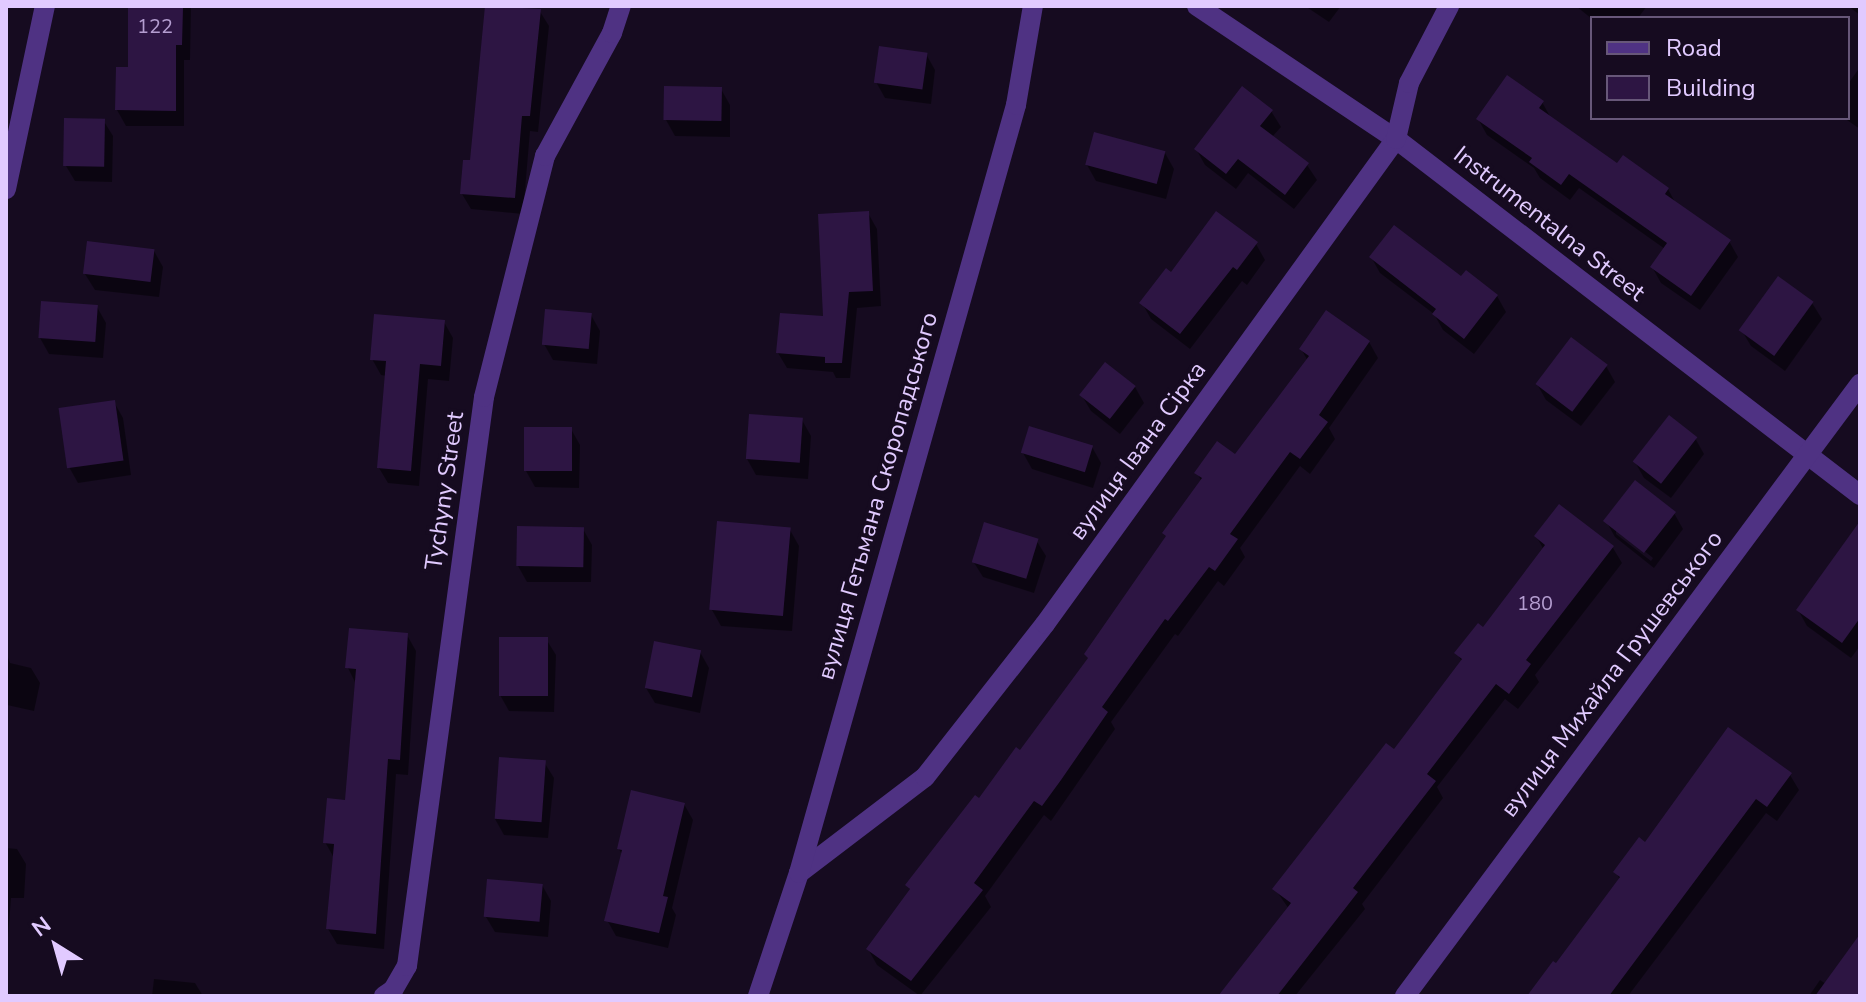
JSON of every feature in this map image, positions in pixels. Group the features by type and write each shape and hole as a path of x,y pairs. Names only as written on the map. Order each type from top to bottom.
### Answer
{"street":[{"path":"6,189 45,6"},
{"name":"Tychyny Street","path":"384,996 393,990 407,966 484,397 545,156 612,33 621,6"},
{"name":"вулиця Гетьмана Скоропадського","path":"758,996 799,873 1016,105 1033,6"},
{"name":"Instrumentalna Street","path":"1197,6 1396,139 1860,495"},
{"name":"вулиця Івана Сірка","path":"799,873 925,777 1045,624 1396,139 1409,83 1449,6"},
{"name":"вулиця Михайла Грушевського","path":"1405,996 1860,384"}],"building":[{"path":"485,6 541,9 530,116 522,116 515,198 460,194 463,160 470,160"},
{"path":"128,8 183,8 182,45 176,45 176,111 115,110 116,67 128,67"},
{"path":"879,46 928,53 922,89 874,83"},
{"path":"1507,75 1544,101 1539,108 1617,163 1623,155 1669,188 1665,194 1731,240 1691,296 1650,267 1667,243 1569,174 1561,185 1529,162 1532,158 1476,119"},
{"path":"664,86 722,87 721,121 663,120"},
{"path":"1242,86 1273,110 1260,126 1309,163 1285,195 1238,159 1226,174 1194,149"},
{"path":"64,118 105,119 104,167 63,166"},
{"path":"1094,132 1165,151 1157,184 1085,165"},
{"path":"869,211 873,291 849,292 842,363 825,363 825,357 776,353 780,313 823,316 818,214"},
{"path":"1216,211 1258,242 1237,270 1233,267 1180,334 1139,303 1166,268 1171,272"},
{"path":"1394,225 1461,276 1466,270 1498,295 1464,339 1432,314 1436,309 1369,257"},
{"path":"87,241 154,249 150,282 83,274"},
{"path":"1778,276 1814,302 1774,356 1739,330"},
{"path":"41,301 98,305 95,342 38,338"},
{"path":"545,309 592,313 589,349 542,345"},
{"path":"1326,310 1370,341 1319,415 1328,422 1300,459 1290,452 1230,534 1238,539 1215,571 1209,567 1168,621 1165,619 1102,707 1108,712 1061,780 1042,806 1034,801 974,883 983,890 911,981 866,949 910,889 905,885 975,795 979,798 1016,747 1020,750 1088,658 1084,654 1166,536 1162,533 1202,478 1194,473 1217,441 1235,454 1309,356 1299,349"},
{"path":"374,314 445,320 441,366 420,364 411,471 377,468 386,361 370,360"},
{"path":"1571,337 1608,365 1572,412 1535,384"},
{"path":"1105,362 1136,386 1110,419 1079,395"},
{"path":"115,400 123,460 67,468 59,408"},
{"path":"749,414 803,418 800,463 746,459"},
{"path":"1669,415 1697,437 1661,484 1633,461"},
{"path":"1029,426 1093,446 1085,472 1021,453"},
{"path":"524,427 572,427 572,471 524,471"},
{"path":"1635,480 1676,512 1644,553 1603,521"},
{"path":"1559,504 1614,546 1526,660 1531,664 1509,694 1496,684 1427,774 1436,781 1353,888 1358,892 1277,996 1218,996 1291,903 1272,889 1386,743 1394,749 1462,659 1454,653 1478,623 1483,627 1545,545 1534,536"},
{"path":"717,521 791,527 783,616 709,610"},
{"path":"1860,521 1860,618 1842,643 1796,610"},
{"path":"984,522 1039,539 1026,579 972,562"},
{"path":"517,526 584,527 583,567 516,566"},
{"path":"349,628 408,633 400,760 388,759 376,934 326,929 334,844 323,843 327,798 345,800 356,669 345,668"},
{"path":"499,637 548,637 548,696 499,696"},
{"path":"654,641 701,650 692,697 645,688"},
{"path":"1728,727 1792,773 1767,807 1756,799 1609,996 1527,996 1553,961 1556,963 1620,877 1613,872 1639,837 1645,842"},
{"path":"499,757 546,760 542,822 495,819"},
{"path":"631,790 685,803 663,896 668,897 659,933 604,921 622,850 617,849"},
{"path":"487,879 543,884 539,922 484,917"},
{"path":"1860,934 1860,996 1815,996"}]}
